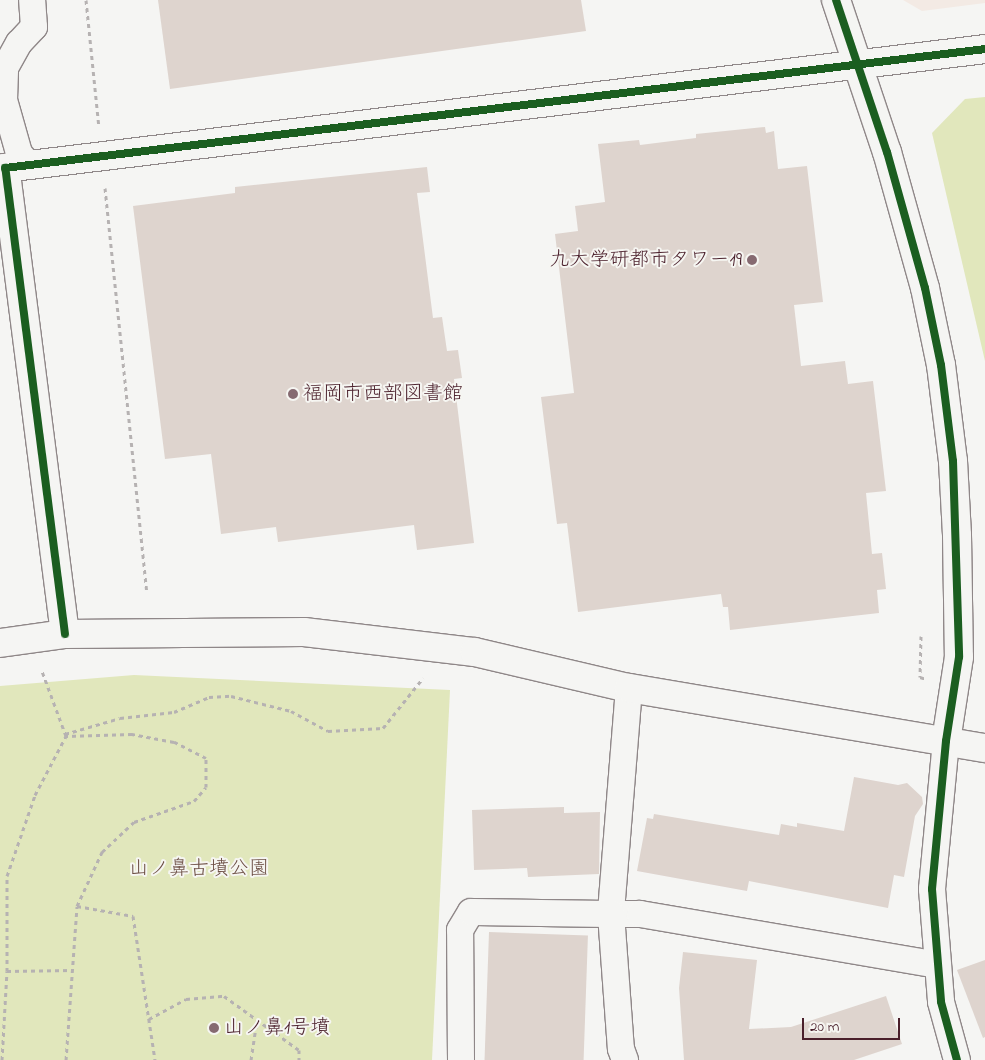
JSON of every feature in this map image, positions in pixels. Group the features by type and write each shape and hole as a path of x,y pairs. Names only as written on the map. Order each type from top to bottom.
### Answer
{"street":[{"path":"32,0 34,27 5,68 4,100 19,153 11,165 65,634"},
{"path":"836,0 887,152 924,288 941,364 953,461 958,563 959,657 946,741 932,889 941,1002 957,1060"},
{"path":"11,165 101,156 985,49"},
{"path":"0,644 65,634 304,632 475,652 629,688 985,748"},
{"path":"625,1060 621,1049 611,914 629,688"},
{"path":"461,1060 460,930 471,912 640,914 938,966"}],"path":[{"path":"86,0 147,592"},
{"path":"42,671 66,735"},
{"path":"2,1060 7,972 7,876 35,795 66,735 120,718 174,712 209,697 231,696 291,711 328,731 383,728 423,678"},
{"path":"66,735 132,734 174,742 206,758 206,787 194,801 134,822 102,852 77,906 66,1060"},
{"path":"77,906 133,916 155,1060"},
{"path":"7,972 73,970"},
{"path":"149,1019 186,999 224,996 299,1050 299,1060"},
{"path":"251,1060 257,1020"}],"shaded area":[{"path":"903,0 985,0 985,3 922,11"}],"green space":[{"path":"985,97 985,361 932,133 965,99"},
{"name":"山ノ鼻古墳公園","path":"134,675 450,690 432,1060 0,1060 0,686"}],"building":[{"path":"158,0 581,0 586,31 170,89"},
{"path":"765,127 766,133 774,131 778,169 807,166 823,302 794,305 801,366 845,361 848,384 873,381 886,491 866,493 872,554 882,553 886,589 877,590 879,613 730,630 728,607 723,607 721,594 578,612 567,523 557,524 541,397 574,393 555,234 578,231 575,206 605,202 598,144 639,140 640,145 696,138 696,134"},
{"path":"427,167 430,192 417,193 433,318 442,317 447,351 458,350 462,378 454,379 474,543 417,550 414,525 278,542 276,527 221,534 211,454 165,459 133,206 235,193 235,187"},
{"path":"854,777 898,785 907,783 922,797 923,804 915,816 904,877 894,875 888,908 749,881 747,891 637,871 647,818 653,819 654,814 779,835 781,824 797,827 797,823 844,831"},
{"path":"564,807 564,813 600,812 599,874 528,877 527,868 474,870 472,810"},
{"path":"489,932 588,935 584,1060 485,1060"},
{"path":"683,952 757,960 749,1029 791,1027 886,996 902,1044 854,1060 684,1060 679,988"},
{"path":"985,960 985,1037 983,1038 957,970"}],"cycle path":[{"path":"836,0 887,152 925,288 941,365 953,461 959,657 946,741 932,889 941,1002 957,1060"},
{"path":"65,634 5,168 985,49"}],"place":[{"name":"九大学研都市タワー19","path":"752,260"},
{"name":"福岡市西部図書館","path":"293,394"},
{"name":"山ノ鼻1号墳","path":"214,1028"}]}
